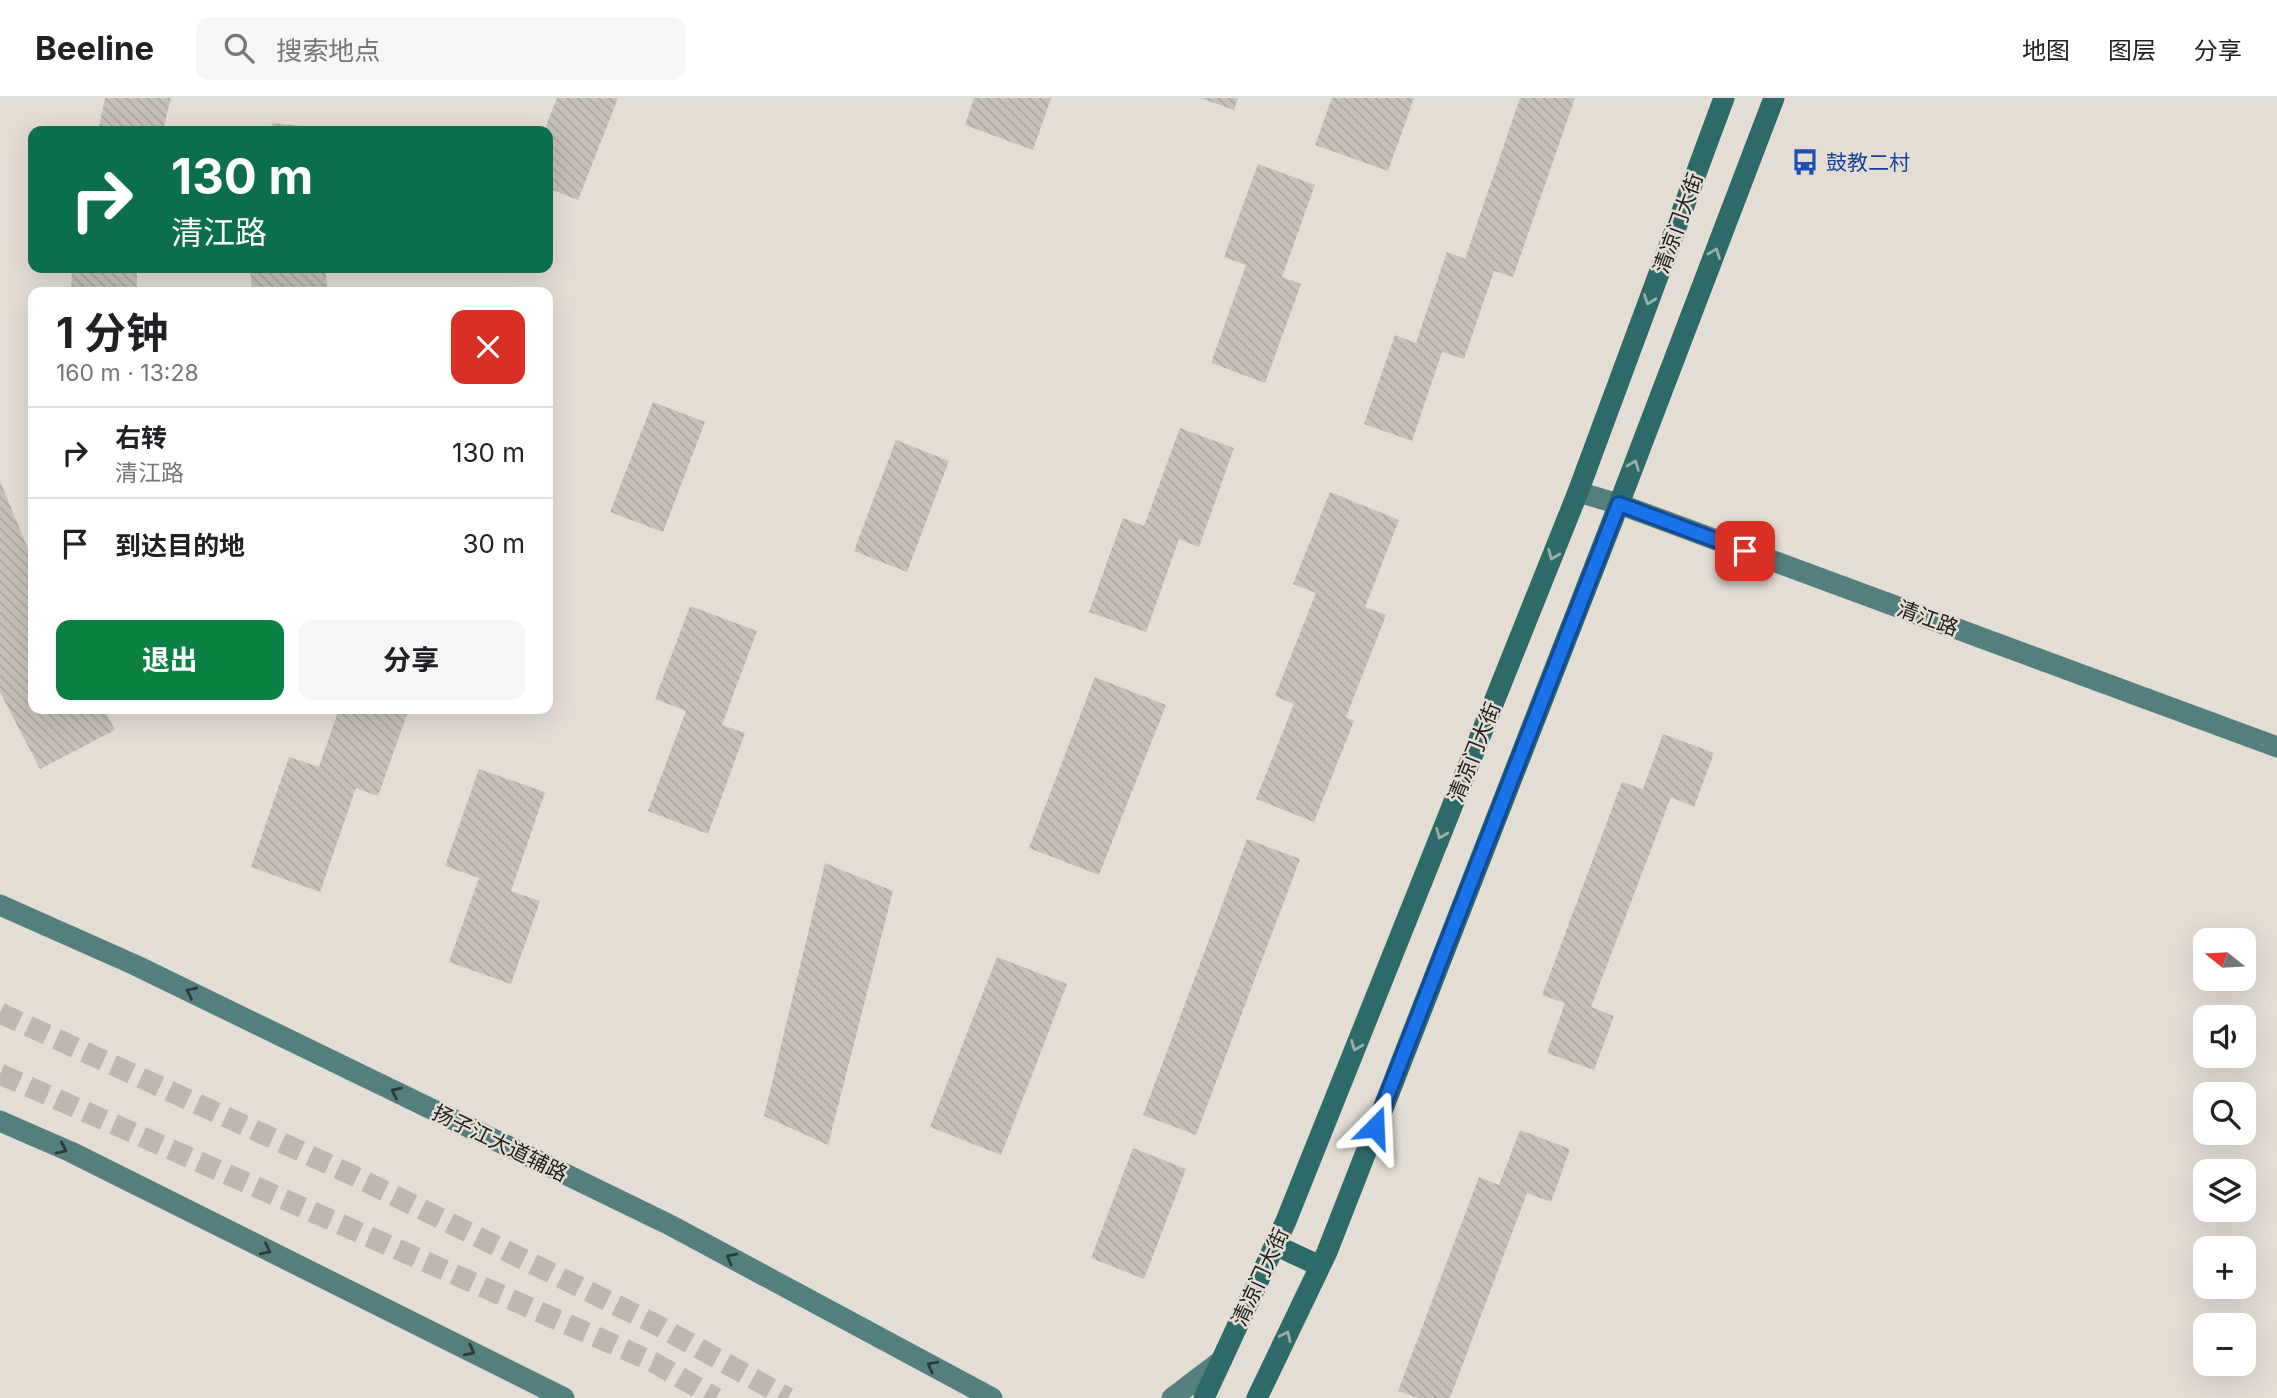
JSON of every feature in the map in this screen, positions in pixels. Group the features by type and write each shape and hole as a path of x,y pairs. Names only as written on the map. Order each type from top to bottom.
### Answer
{"main road":[{"name":"清凉门大街","path":"1204,1398 1275,1245 1578,492 1724,98"},
{"path":"1260,1395 1320,1266 1619,504 1774,98"},
{"name":"清江路","path":"1578,492 1619,504 2277,747"},
{"name":"扬子江大道辅路","path":"0,905 135,965 670,1225 992,1398"},
{"path":"0,1121 71,1152 564,1398"},
{"path":"1275,1245 1320,1266"},
{"path":"1172,1398 1222,1360"}],"building":[{"path":"105,98 171,98 164,126 99,126"},
{"path":"557,98 618,98 578,200 553,190 553,126 546,126"},
{"path":"974,98 1051,98 1033,150 965,125"},
{"path":"1200,98 1238,98 1234,110"},
{"path":"1332,98 1414,98 1388,171 1315,145"},
{"path":"1520,98 1575,98 1513,277 1494,271 1464,359 1442,352 1412,441 1364,424 1395,335 1416,343 1447,252 1465,259"},
{"path":"272,123 304,126 272,126"},
{"path":"1258,164 1315,185 1282,277 1301,284 1265,383 1211,363 1246,265 1224,257"},
{"path":"72,273 137,273 137,287 71,287"},
{"path":"250,273 326,273 327,287 252,287"},
{"path":"653,402 705,422 663,532 610,512"},
{"path":"1180,428 1234,448 1199,547 1179,539 1146,632 1089,612 1123,518 1144,526"},
{"path":"896,440 949,461 907,572 854,551"},
{"path":"0,481 28,549 28,714 107,714 115,730 40,769 0,692"},
{"path":"1330,492 1399,520 1365,607 1386,615 1346,717 1354,721 1314,822 1256,799 1294,704 1275,696 1316,593 1293,584"},
{"path":"690,606 757,631 722,725 745,733 708,834 648,811 686,711 655,699"},
{"path":"1095,677 1166,705 1099,875 1029,848"},
{"path":"337,714 407,714 378,796 356,788 320,892 251,867 289,757 319,767"},
{"path":"1663,734 1714,753 1694,807 1671,797 1591,1007 1614,1016 1594,1070 1547,1053 1565,1003 1542,995 1622,782 1643,789"},
{"path":"479,769 545,792 511,891 540,901 511,984 449,962 479,878 445,866"},
{"path":"1247,839 1300,859 1196,1135 1143,1115"},
{"path":"825,863 893,891 828,1145 764,1116"},
{"path":"997,957 1067,984 1001,1155 930,1127"},
{"path":"1520,1130 1570,1149 1551,1202 1527,1193 1450,1398 1418,1398 1398,1391 1479,1177 1499,1185"},
{"path":"1133,1148 1186,1169 1144,1279 1091,1258"}],"tunnel":[{"path":"0,1013 350,1174 657,1325 788,1398"},
{"path":"0,1074 653,1362 716,1398"}],"place":[{"name":"鼓教二村","path":"1805,162"}],"route":[{"path":"1375,1127 1619,504 1745,551"}]}
